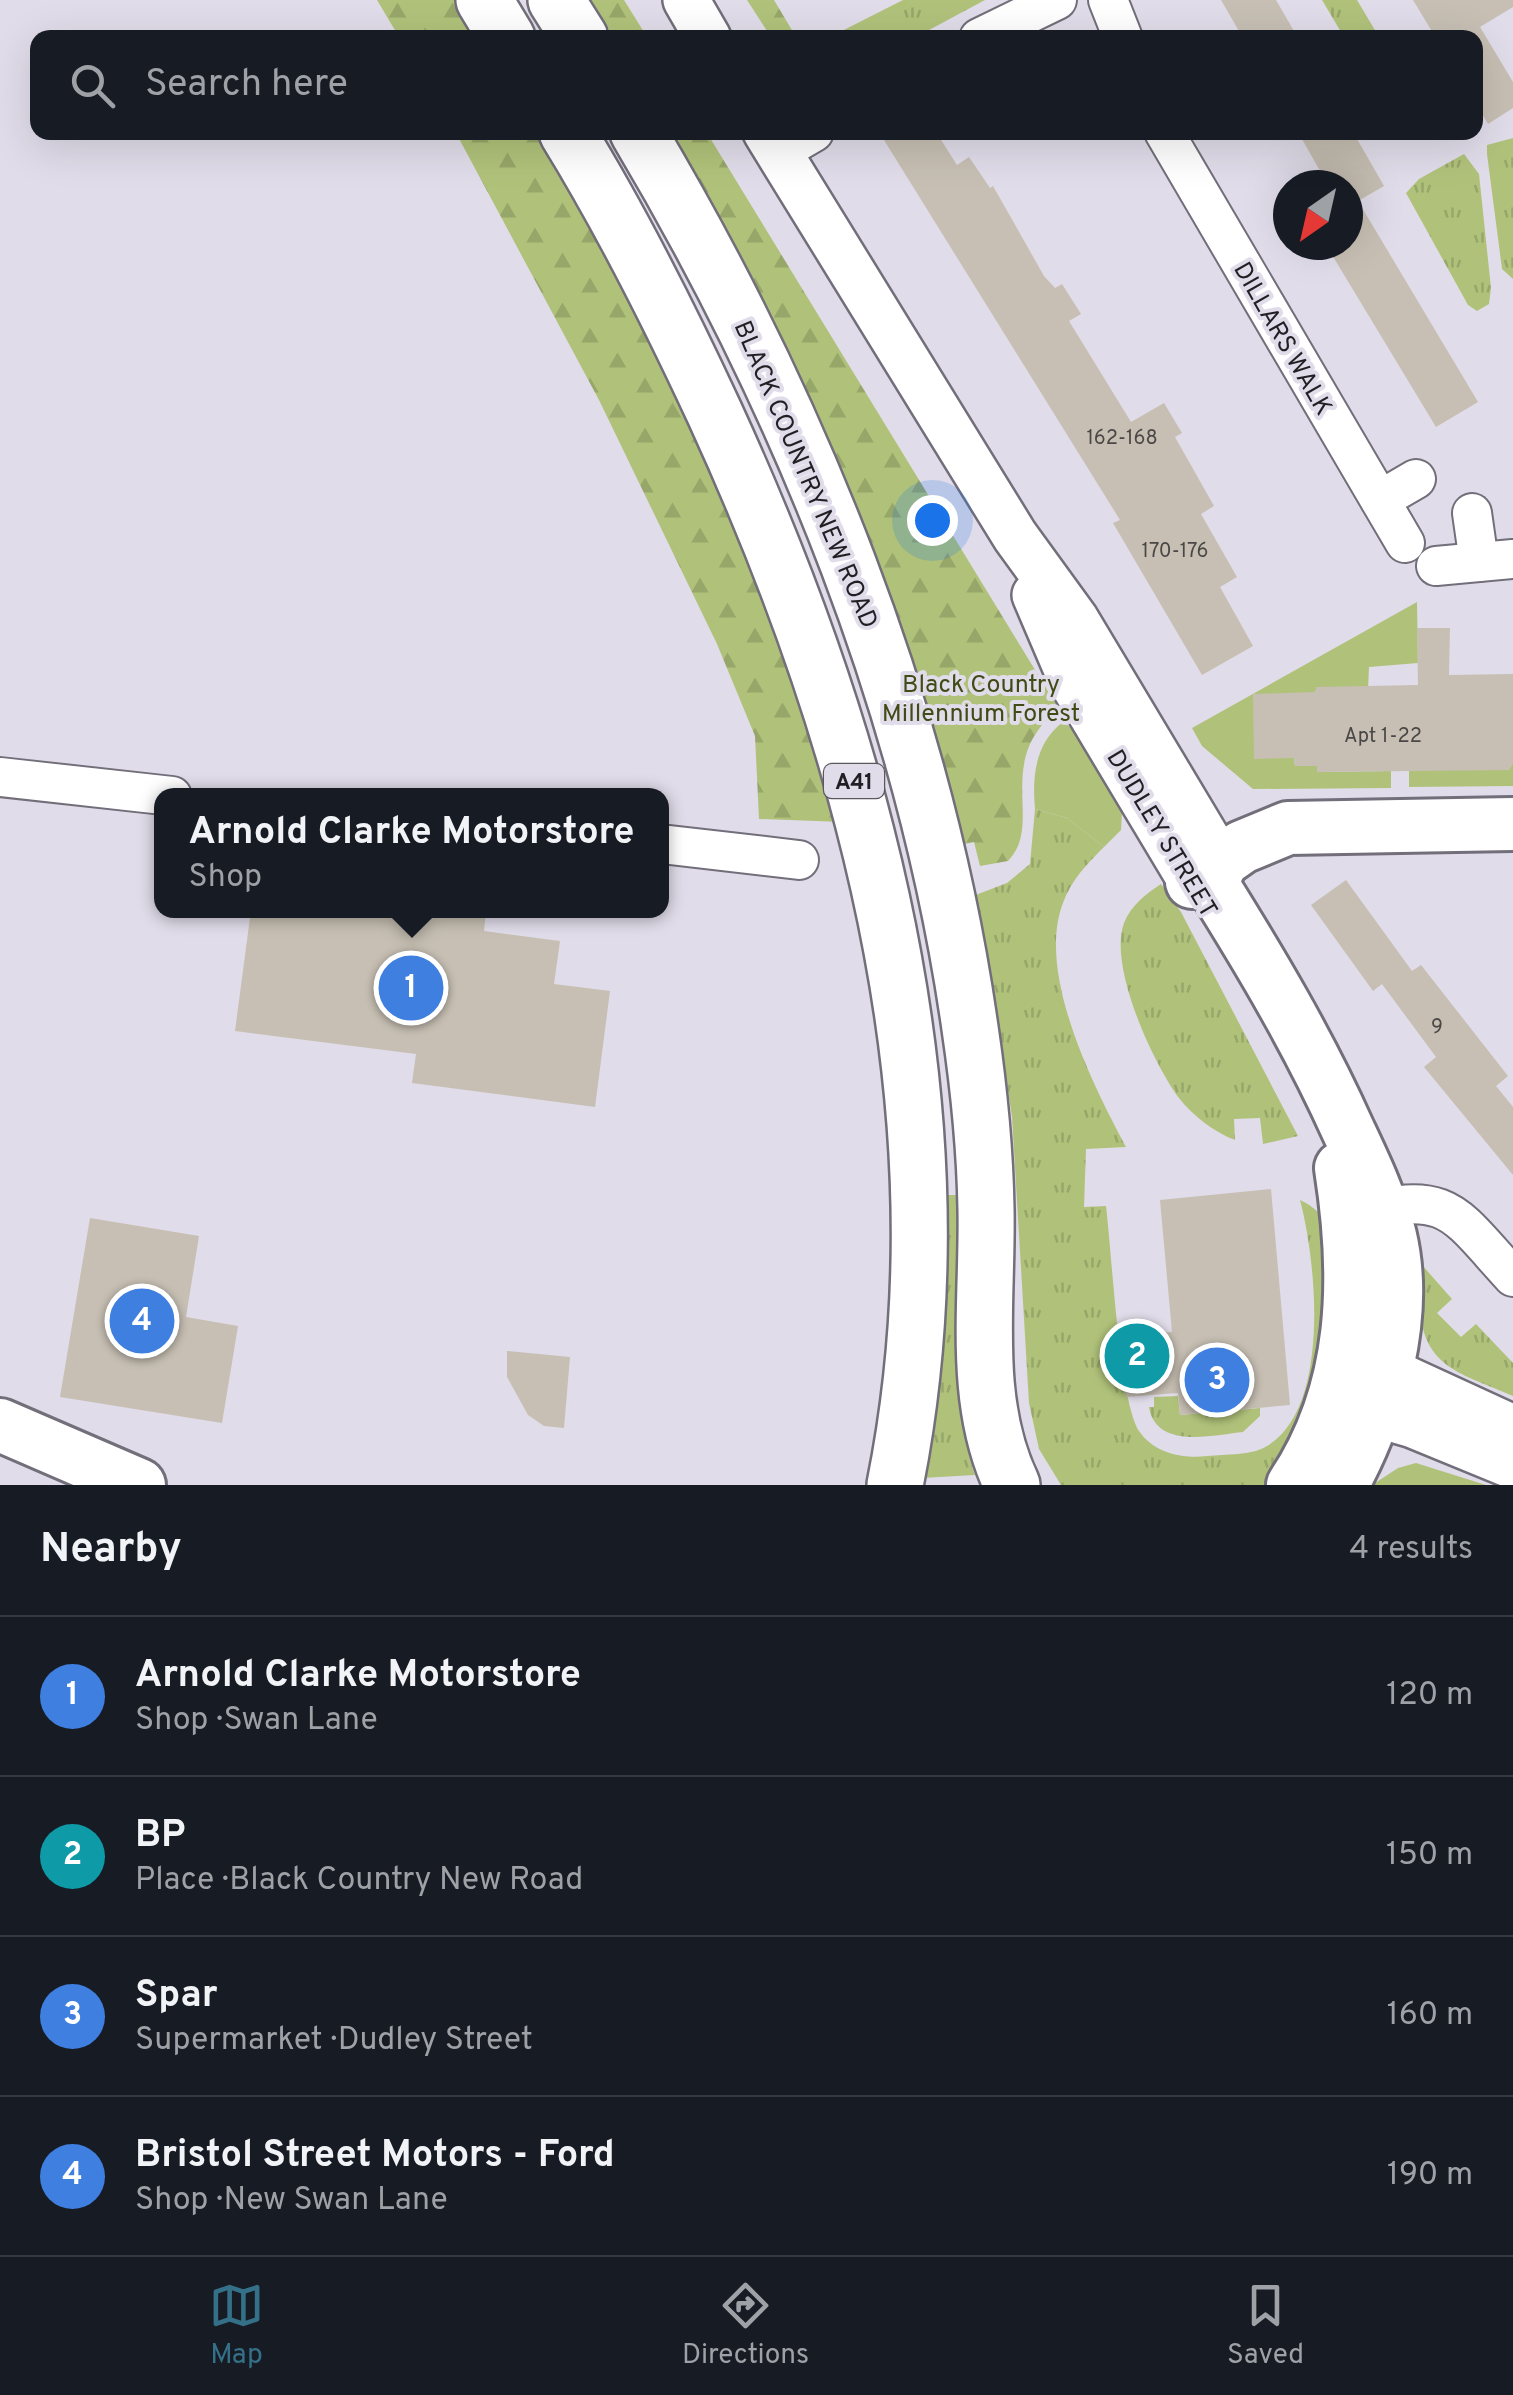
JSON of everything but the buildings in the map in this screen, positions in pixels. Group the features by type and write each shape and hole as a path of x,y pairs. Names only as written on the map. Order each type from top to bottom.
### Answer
{"highway":[{"path":"484,0 502,30"},
{"path":"556,0 575,30"},
{"name":"A41","path":"572,140 663,300 753,498 825,686 880,879 906,1040 919,1210 912,1400 895,1485"},
{"name":"BLACK COUNTRY NEW ROAD","path":"642,140 750,336 825,508 877,640 940,864 984,1124 986,1409 1012,1485"}],"main road":[{"path":"1206,872 1260,837 1288,828 1513,824"},
{"name":"DUDLEY STREET","path":"1206,872 1268,944 1287,1003 1327,1082 1364,1212 1390,1237 1394,1277 1343,1429"},
{"path":"0,1425 139,1485"}],"street":[{"path":"686,0 703,30"},
{"path":"995,30 1057,0"},
{"path":"1108,0 1120,30"},
{"name":"DUDLEY STREET","path":"787,140 1016,536 1076,620 1206,872"},
{"name":"DILLARS WALK","path":"1169,140 1404,543"},
{"path":"1380,500 1416,479"},
{"path":"1436,566 1496,561 1472,514"},
{"path":"0,777 154,794"},
{"path":"669,845 798,860"},
{"path":"1364,1212 1400,1202 1442,1206 1513,1277"},
{"path":"1343,1429 1513,1428"},
{"path":"1343,1429 1513,1466"}],"green space":[{"path":"377,0 455,0 474,30 395,30"},
{"path":"590,0 624,0 643,30 609,30"},
{"path":"747,0 774,0 792,30 766,30"},
{"path":"903,0 985,0 929,30 844,30"},
{"path":"1322,0 1357,0 1375,30 1340,30"},
{"path":"1513,138 1513,279 1502,269 1487,145"},
{"name":"Black Country Millennium Forest","path":"460,140 541,140 602,237 750,552 843,822 759,819 755,736 717,644 599,400"},
{"name":"Black Country Millennium Forest","path":"673,140 711,140 1059,709 1039,729 1028,749 1023,770 1022,829 1018,846 1008,861 980,866 974,842 956,846 905,648 884,583 838,468"},
{"path":"1464,154 1479,174 1491,288 1489,304 1477,311 1468,305 1406,193 1419,179"},
{"path":"1417,602 1418,663 1369,667 1368,691 1317,687 1294,758 1295,766 1317,766 1318,772 1391,771 1391,788 1253,789 1202,746 1192,728"},
{"path":"1063,722 1074,730 1122,812 1121,830 1104,847 1067,818 1035,809 1037,761 1046,740"},
{"path":"1513,764 1513,786 1409,787 1409,771"},
{"path":"1035,809 1067,818 1104,847 1066,895 1057,931 1057,962 1062,995 1084,1061 1126,1147 1086,1149 1084,1207 1106,1206 1126,1389 1132,1414 1145,1439 1178,1455 1238,1454 1267,1446 1288,1427 1302,1400 1314,1331 1311,1258 1300,1200 1325,1221 1337,1252 1338,1290 1330,1333 1278,1485 1061,1485 1039,1449 1029,1403 1012,1117 991,980 973,896 1007,883 1030,864"},
{"path":"1161,884 1181,912 1298,1136 1263,1144 1260,1118 1234,1119 1235,1140 1219,1133 1185,1105 1157,1062 1128,988 1121,941 1131,911"},
{"path":"937,1195 960,1195 959,1375 967,1445 975,1475 922,1478"},
{"path":"1422,1265 1452,1299 1437,1313 1461,1337 1476,1324 1513,1363 1513,1396 1462,1374 1437,1355 1422,1325"},
{"path":"1178,1396 1180,1415 1260,1408 1260,1416 1243,1432 1202,1437 1174,1435 1154,1421 1149,1407 1154,1407 1154,1397"},
{"path":"1416,1463 1486,1485 1372,1485 1398,1468"}],"place":[{"name":"Arnold Clarke Motorstore","path":"411,988"},
{"name":"Bristol Street Motors - Ford","path":"142,1321"},
{"name":"BP","path":"1137,1356"},
{"name":"Spar","path":"1217,1380"}]}
